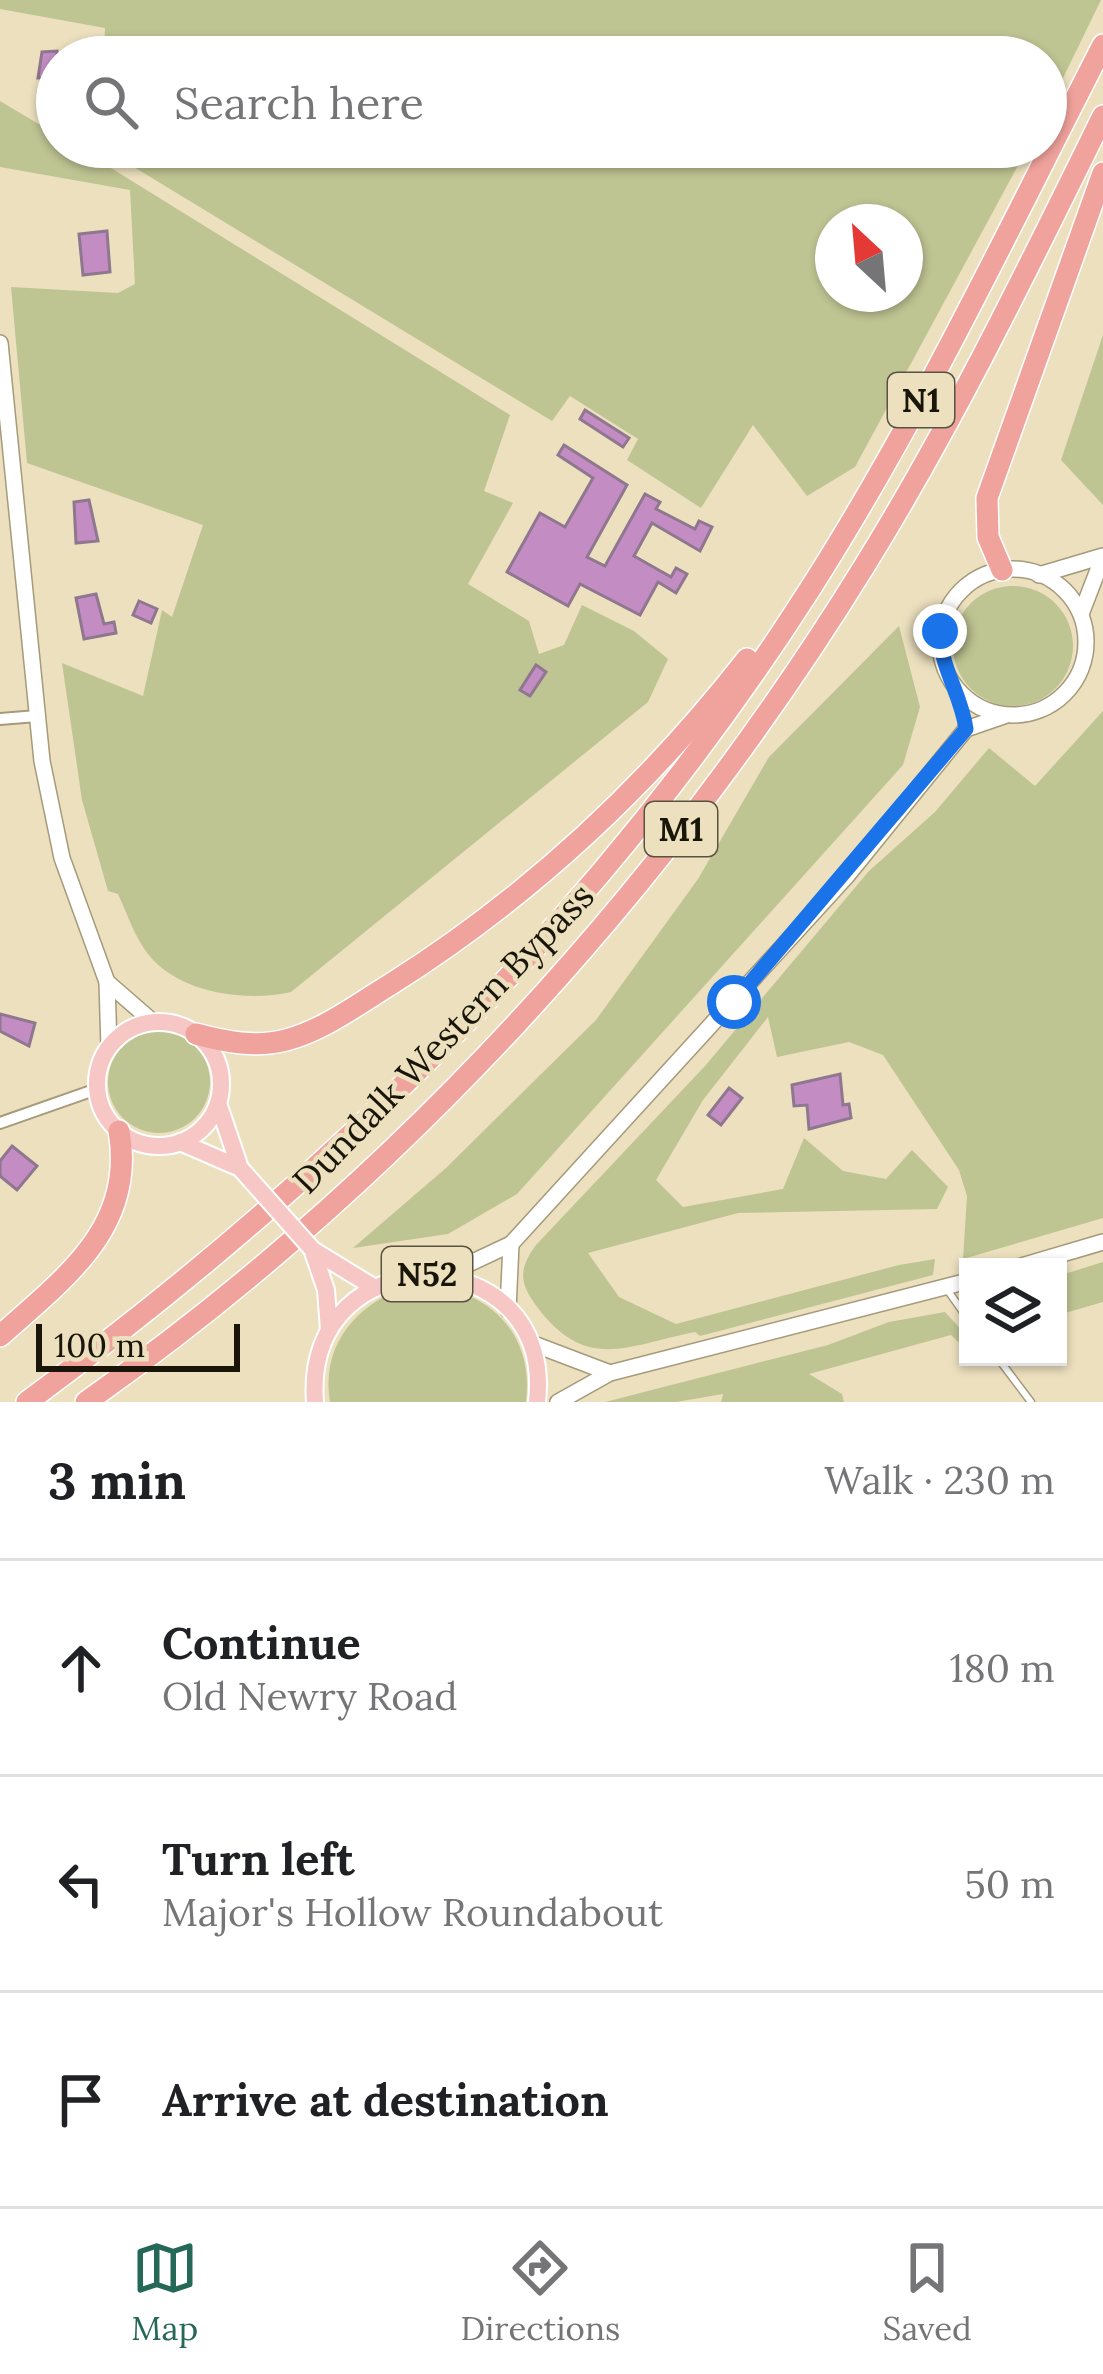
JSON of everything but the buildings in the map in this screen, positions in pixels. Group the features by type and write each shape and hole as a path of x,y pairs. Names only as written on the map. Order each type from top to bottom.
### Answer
{"highway":[{"name":"N1","path":"1067,115 1103,45"},
{"name":"Dundalk Western Bypass","path":"86,1402 220,1300 375,1164 522,1017 662,854 779,697 865,565 956,407 1103,116"},
{"name":"N1","path":"833,551 927,388 1040,168"},
{"path":"1002,570 988,537 986,498 1103,173"},
{"path":"196,1034 246,1045 304,1034 460,938 534,881 639,786 833,551"},
{"name":"Dundalk Western Bypass","path":"27,1402 255,1226 351,1140 518,972 678,779 833,551"},
{"path":"0,1336 76,1263 112,1215 125,1166 119,1131"}],"main road":[{"path":"0,343 37,716 62,858 107,982 109,1048 98,1089 101,1106 119,1131"},
{"path":"966,729 961,695 940,654 947,609 980,577 1002,570 1039,574 1103,556"},
{"path":"1081,614 1103,556"},
{"path":"443,1276 512,1244 817,909 966,729 1004,716 1030,714 1053,704 1072,687 1083,664 1087,639 1081,614 1067,592 1039,574"},
{"path":"961,695 1004,716"},
{"path":"107,982 153,1022 196,1034"},
{"path":"109,1048 129,1030 153,1022"},
{"name":"N52","path":"196,1034 218,1065 218,1102 240,1168 312,1249 375,1288"},
{"path":"180,1142 201,1129 218,1102"},
{"name":"N52","path":"119,1131 147,1144 180,1142 240,1168"},
{"path":"1049,1258 1103,1242"},
{"path":"508,1310 512,1244"},
{"name":"N52","path":"312,1249 326,1290 328,1330"},
{"name":"N52","path":"315,1402 317,1359 328,1330 354,1300 375,1288 424,1273 478,1286 508,1310 531,1343 537,1402"},
{"path":"558,1402 610,1373 959,1283"},
{"path":"531,1343 610,1373"}],"street":[{"path":"0,719 37,716"},
{"path":"0,1123 98,1089"}],"lane":[{"path":"946,1287 959,1306"},
{"path":"1004,1366 1031,1402"}],"green space":[{"path":"0,0 1101,0 1067,70 1067,36 105,36 105,28 0,9"},
{"path":"0,101 36,122 36,168 111,168 510,415 484,491 513,503 468,584 529,621 539,654 564,645 582,605 634,631 668,659 648,702 291,992 234,995 178,978 148,954 118,894 108,891 82,800 62,663 143,696 162,610 172,617 203,525 27,463 11,287 118,293 135,284 130,190 0,167"},
{"path":"136,168 1017,168 855,467 807,496 753,425 701,508 627,460 638,439 570,396 552,421"},
{"path":"1103,335 1103,505 1061,460"},
{"path":"1013,586 1036,591 1055,604 1068,623 1073,646 1068,669 1055,688 1036,701 1013,706 990,701 971,688 958,669 953,646 958,623 971,604 990,591"},
{"path":"899,626 920,707 903,765 517,1194 448,1234 353,1248 446,1168 596,1020 698,879 769,757"},
{"path":"1103,711 1103,1218 963,1258 967,1196 959,1170 883,1055 849,1042 777,1057 768,1017 703,1100 656,1180 683,1207 783,1189 804,1138 843,1171 886,1179 912,1150 948,1187 937,1209 738,1213 588,1253 619,1297 676,1324 899,1265 935,1259 933,1275 700,1336 695,1332 627,1347 589,1347 553,1326 524,1281 524,1267 536,1245 705,1066 869,871 935,812 989,748 1035,786"},
{"path":"159,1031 179,1034 202,1053 210,1082 207,1102 188,1125 159,1133 139,1130 116,1111 108,1082 111,1062 130,1039"},
{"path":"1103,1262 1103,1302 1067,1312 1067,1273"},
{"path":"411,1285 460,1292 498,1315 522,1352 526,1402 330,1402 331,1361 347,1328 375,1302"},
{"path":"945,1312 959,1327 959,1343 951,1335 809,1374 842,1394 844,1402 721,1402 723,1394 676,1402 605,1402 828,1345 889,1322"}],"route":[{"path":"734,1002 846,877 966,729 961,695 947,676 940,654 940,631"}]}
